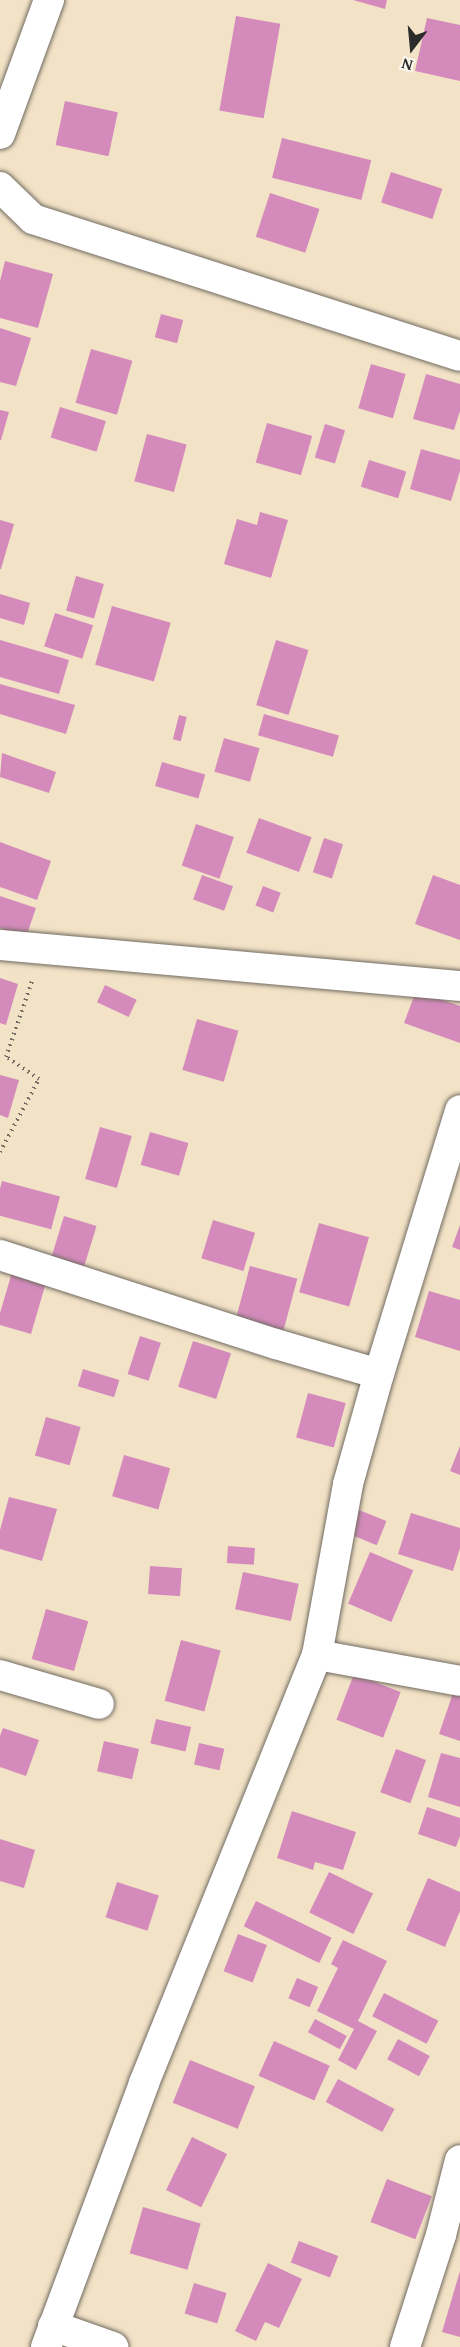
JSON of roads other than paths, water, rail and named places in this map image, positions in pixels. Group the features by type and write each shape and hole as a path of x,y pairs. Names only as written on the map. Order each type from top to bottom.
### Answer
{"street":[{"path":"0,134 49,0"},
{"path":"0,187 33,219 460,356"},
{"path":"0,945 460,986"},
{"path":"113,2347 50,2337 144,2083 317,1655 348,1484 379,1374 460,1110"},
{"path":"0,1255 276,1344 379,1374"},
{"path":"317,1655 460,1681"},
{"path":"0,1675 99,1704"},
{"path":"405,2347 441,2235 460,2160"}]}
